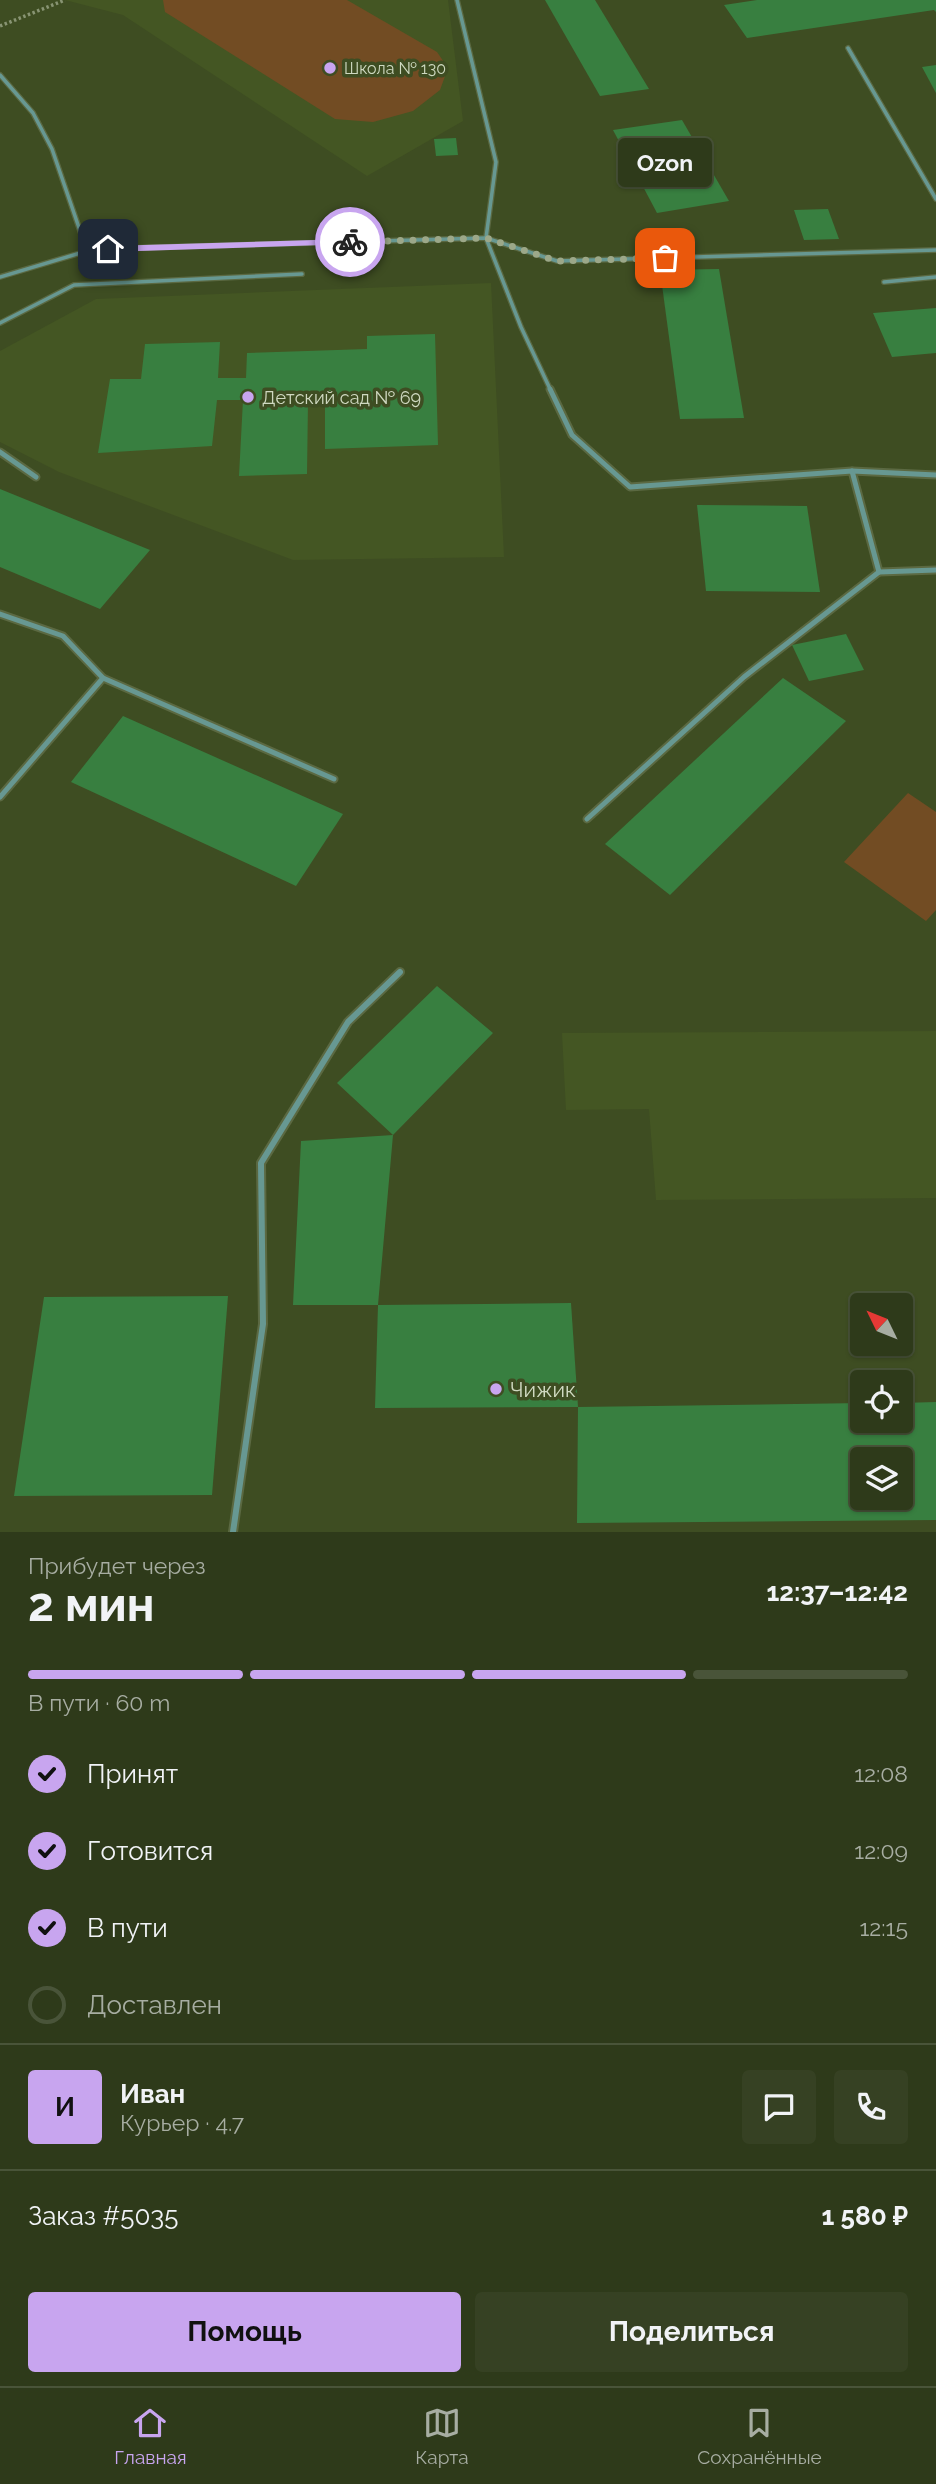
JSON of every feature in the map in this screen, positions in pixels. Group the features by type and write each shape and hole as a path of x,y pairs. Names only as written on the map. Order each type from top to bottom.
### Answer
{"lane":[{"path":"457,0 496,162 486,238 521,327 572,435 630,487 852,471 936,475"},
{"path":"848,48 936,199"},
{"path":"0,75 33,113 52,149 87,251"},
{"path":"0,277 87,251 486,238 557,261 936,250"},
{"path":"0,323 74,285 302,274"},
{"path":"884,282 936,277"},
{"path":"0,452 36,477"},
{"path":"852,471 878,572"},
{"path":"586,819 744,677 878,572 936,570"},
{"path":"0,614 63,636 103,678 334,779"},
{"path":"0,797 103,678"},
{"path":"233,1532 263,1324 261,1163 348,1022 400,972"}],"path":[{"path":"0,26 65,0"}],"shaded area":[{"name":"Школа № 130","path":"65,0 448,0 463,121 367,176 123,15"},
{"path":"163,0 347,0 437,52 448,68 440,90 413,111 373,122 335,119 165,12"},
{"name":"Детский сад № 69","path":"491,283 504,557 293,560 59,472 0,442 0,351 96,299"},
{"path":"908,793 936,812 936,910 926,921 844,862"},
{"path":"936,1031 936,1198 656,1200 649,1109 566,1110 562,1033"}],"building":[{"path":"545,0 595,0 649,89 600,96"},
{"path":"757,0 936,0 936,12 934,10 747,38 724,5"},
{"path":"936,65 936,93 922,67"},
{"path":"682,120 729,201 657,213 613,130"},
{"path":"456,138 458,155 436,156 434,139"},
{"path":"828,209 839,239 804,240 794,210"},
{"path":"719,269 744,418 680,419 660,270"},
{"path":"936,308 936,353 892,357 873,313"},
{"path":"435,334 438,445 325,449 325,400 308,401 307,474 239,476 243,400 217,400 212,446 98,453 110,379 141,379 145,344 220,342 218,378 246,378 247,353 367,349 367,336"},
{"path":"0,489 150,550 100,609 0,567"},
{"path":"697,505 807,506 820,592 706,591"},
{"path":"846,634 864,670 809,681 792,645"},
{"path":"783,678 846,721 670,895 605,844"},
{"path":"123,716 343,814 296,886 71,782"},
{"path":"437,986 493,1033 393,1135 337,1083"},
{"path":"393,1135 378,1305 293,1305 301,1141"},
{"path":"228,1296 212,1495 14,1496 44,1297"},
{"path":"571,1303 578,1407 375,1408 378,1305"},
{"path":"936,1402 936,1520 577,1523 578,1407 850,1403 850,1433 913,1433 913,1403"}],"way so far":[{"path":"350,242 486,238 557,261 665,258"}],"place":[{"name":"Школа № 130","path":"330,68"},
{"name":"Ozon","path":"665,258"},
{"name":"Детский сад № 69","path":"248,397"},
{"name":"Чижик","path":"496,1389"}],"route":[{"path":"108,249 350,242"}]}
